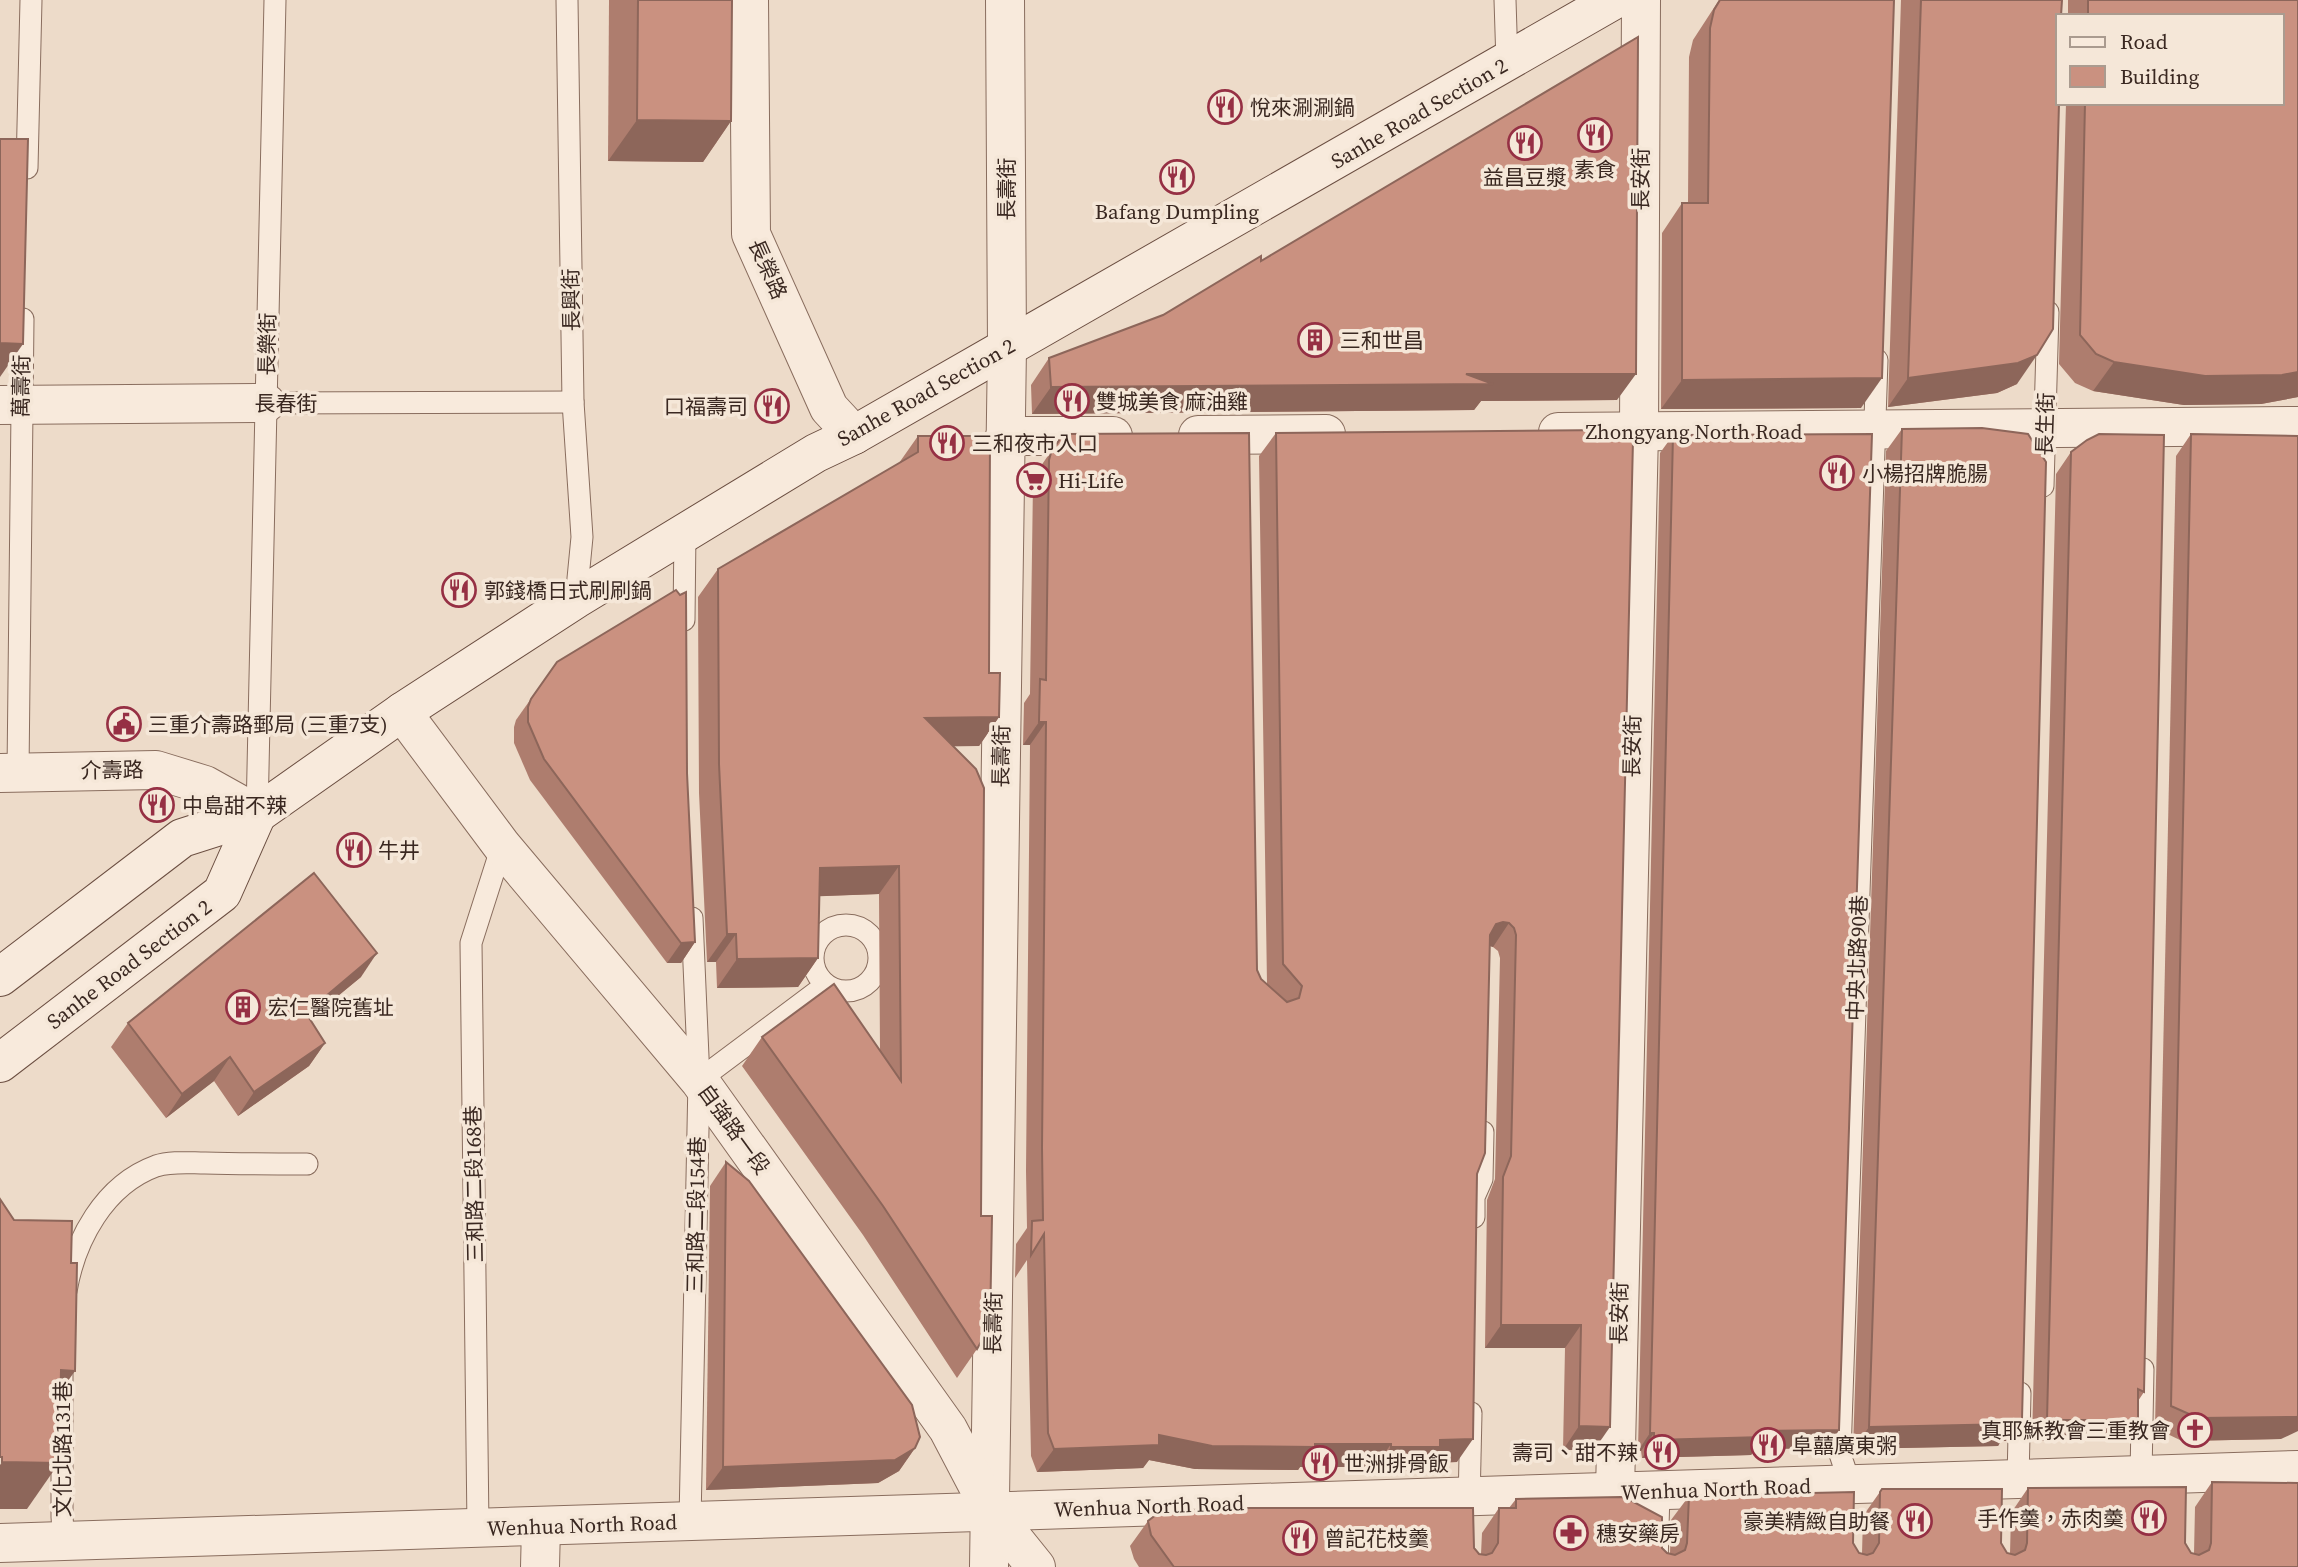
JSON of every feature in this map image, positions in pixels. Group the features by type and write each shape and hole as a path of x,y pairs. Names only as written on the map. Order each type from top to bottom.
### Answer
{"street":[{"name":"長榮路","path":"749,0 751,234 829,408 854,435"},
{"name":"長壽街","path":"989,1567 1007,347 1005,0"},
{"name":"Sanhe Road Section 2","path":"0,977 182,838 257,814 402,712 685,531 816,453 854,435 1614,0"},
{"name":"長安街","path":"1615,1492 1639,432 1641,0"},
{"name":"長春街","path":"10,405 266,403"},
{"name":"Zhongyang North Road","path":"1517,432 2045,428 2163,434 2298,426"},
{"path":"1005,436 1159,435 1246,442 1354,434"},
{"name":"自強路一段","path":"402,712 502,846 699,1080 948,1429 991,1511 1036,1567"},
{"name":"介壽路","path":"9,773 156,769 205,785 257,814"},
{"name":"Sanhe Road Section 2","path":"0,1063 222,893 257,814"},
{"name":"Wenhua North Road","path":"0,1543 63,1554 478,1528 991,1511 1469,1508 1615,1492 1659,1490 1849,1498 2005,1488 2141,1475 2182,1487 2298,1470"},
{"path":"540,1567 541,1527"}],"lane":[{"path":"26,181 31,0"},
{"name":"長樂街","path":"257,814 275,0"},
{"name":"長興街","path":"566,0 573,402 582,537 576,599"},
{"path":"1504,0 1507,63"},
{"name":"萬壽街","path":"9,773 10,405 23,293"},
{"name":"長生街","path":"2042,511 2048,298"},
{"name":"中央北路90巷","path":"1849,1498 1840,1454 1877,346"},
{"name":"長春街","path":"266,403 573,402"},
{"path":"685,531 685,634"},
{"name":"三和路二段168巷","path":"478,1528 471,943 502,846"},
{"name":"三和路二段154巷","path":"690,1521 699,1080 691,902"},
{"path":"699,1080 826,985"},
{"path":"1473,1238 1474,1197 1482,1180 1484,1110"},
{"path":"62,1316 69,1273 81,1238 103,1204 129,1181 157,1166 183,1163 307,1164"},
{"name":"文化北路131巷","path":"62,1342 63,1554"},
{"path":"2141,1475 2143,1349"},
{"path":"2005,1488 2021,1368"},
{"path":"1469,1508 1471,1387"},
{"path":"1657,1567 1659,1490"}],"building":[{"path":"638,0 732,0 731,121 637,120"},
{"path":"1720,0 1894,0 1882,378 1682,380 1682,203 1708,203 1710,28 1714,10"},
{"path":"1921,0 2062,0 2061,14 2056,14 2056,105 2059,105 2053,329 2037,355 2018,363 1908,378"},
{"path":"2088,0 2298,0 2298,372 2282,375 2205,376 2114,362 2096,354 2080,335 2085,105 2284,105 2284,14 2088,14"},
{"path":"1638,37 1636,374 1466,374 1493,384 1051,387 1049,358 1163,315 1261,256 1261,261"},
{"path":"0,139 28,139 23,344 0,343"},
{"path":"1982,428 2028,434 2046,462 2022,1419 2013,1419 2013,1424 1869,1427 1902,429"},
{"path":"1607,430 1633,440 1610,1427 1579,1426 1581,1325 1501,1325 1503,1177 1511,1156 1516,935 1509,923 1503,922 1496,924 1490,935 1485,1153 1477,1174 1473,1439 1440,1440 1440,1447 1391,1447 1391,1444 1315,1444 1315,1447 1212,1446 1159,1435 1159,1445 1054,1449 1048,1433 1044,1234 1031,1255 1032,1221 1043,1220 1046,722 1039,722 1040,679 1046,680 1051,453 1063,434 1249,433 1257,970 1261,979 1287,1002 1299,998 1302,986 1283,964 1276,433"},
{"path":"1872,434 1839,1430 1763,1431 1764,1437 1654,1440 1654,1433 1650,1433 1673,435"},
{"path":"2099,434 2164,435 2144,1392 2138,1389 2138,1420 2047,1420 2071,452"},
{"path":"2191,434 2298,436 2297,1417 2198,1418 2171,1406"},
{"path":"918,436 990,436 989,673 1000,673 999,717 925,718 976,769 984,788 981,1216 992,1216 990,1326 977,1349 883,1206 762,1037 834,984 901,1081 899,866 820,868 818,958 737,959 736,934 727,934 719,764 718,569 918,452"},
{"path":"676,590 680,595 686,592 687,773 695,942 681,943 544,759 528,722 531,699 557,662"},
{"name":"宏仁醫院舊址","path":"314,873 377,953 306,1013 325,1043 254,1092 230,1057 182,1094 128,1023"},
{"path":"726,1162 749,1181 912,1405 920,1437 915,1448 895,1460 723,1467"},
{"path":"0,1199 14,1220 72,1221 71,1263 77,1263 75,1371 61,1370 59,1463 2,1462 0,1457"},
{"path":"2212,1482 2298,1483 2298,1567 1174,1567 1151,1535 1148,1521 1161,1511 1250,1508 1473,1508 1474,1548 1479,1554 1486,1555 1492,1553 1498,1543 1499,1508 1516,1508 1516,1499 1621,1497 1662,1517 1662,1548 1675,1555 1685,1550 1687,1543 1689,1496 1854,1492 1853,1543 1859,1553 1867,1555 1873,1553 1879,1543 1882,1489 2002,1489 2001,1543 2007,1553 2015,1555 2025,1550 2027,1543 2028,1488 2186,1487 2185,1543 2191,1553 2199,1555 2209,1550 2211,1543"}],"place":[{"name":"悅來涮涮鍋","path":"1225,107"},
{"name":"素食","path":"1595,135"},
{"name":"益昌豆漿","path":"1525,143"},
{"name":"Bafang Dumpling","path":"1177,177"},
{"name":"三和世昌","path":"1315,340"},
{"name":"雙城美食 麻油雞","path":"1072,401"},
{"name":"口福壽司","path":"772,406"},
{"name":"三和夜市入口","path":"947,443"},
{"name":"小楊招牌脆腸","path":"1837,473"},
{"name":"Hi-Life","path":"1034,480"},
{"name":"郭錢橋日式刷刷鍋","path":"459,590"},
{"name":"三重介壽路郵局 (三重7支)","path":"124,724"},
{"name":"中島甜不辣","path":"157,805"},
{"name":"牛井","path":"354,850"},
{"name":"宏仁醫院舊址","path":"243,1007"},
{"name":"真耶穌教會三重教會","path":"2195,1430"},
{"name":"阜囍廣東粥","path":"1768,1445"},
{"name":"壽司、甜不辣","path":"1662,1452"},
{"name":"世洲排骨飯","path":"1320,1463"},
{"name":"手作羮，赤肉羮","path":"2149,1518"},
{"name":"豪美精緻自助餐","path":"1915,1521"},
{"name":"穗安藥房","path":"1571,1533"},
{"name":"曾記花枝羹","path":"1300,1538"}]}
